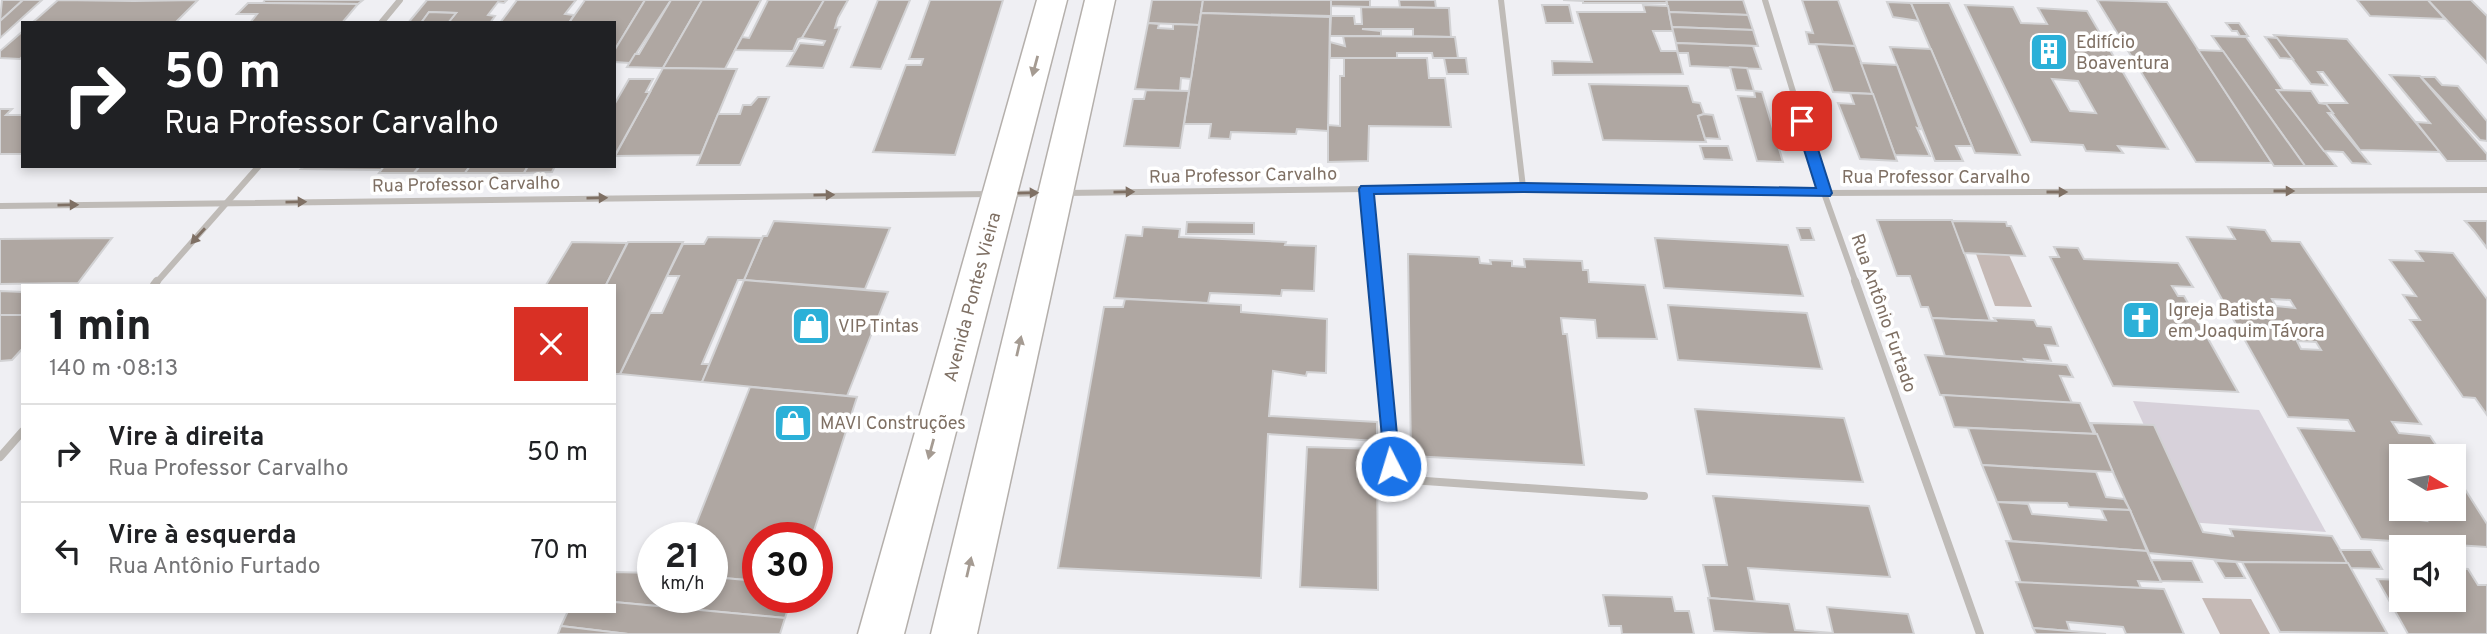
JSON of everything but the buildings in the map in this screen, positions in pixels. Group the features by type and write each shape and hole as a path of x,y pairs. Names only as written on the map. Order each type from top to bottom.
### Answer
{"main road":[{"name":"Avenida Pontes Vieira","path":"881,634 1052,0"},
{"path":"954,634 1100,0"}],"street":[{"path":"383,21 400,0"},
{"path":"1502,0 1523,187"},
{"name":"Rua Antônio Furtado","path":"1765,0 1824,193 1980,634"},
{"path":"155,284 257,168"},
{"name":"Rua Professor Carvalho","path":"0,206 1523,187 1824,193 2487,190"},
{"path":"1366,189 1391,466 1411,480 1644,496"},
{"path":"0,457 21,433"}],"shaded area":[{"path":"1976,254 2009,255 2032,307 1995,306"},
{"path":"2133,401 2259,410 2326,532 2188,522"},
{"path":"2202,598 2251,599 2270,634 2220,634"}],"place":[{"name":"Edifício Boaventura","path":"2049,52"},
{"name":"Igreja Batista em Joaquim Távora","path":"2141,320"},
{"name":"VIP Tintas","path":"811,326"},
{"name":"MAVI Construções","path":"793,423"}],"route":[{"path":"1391,466 1366,189 1523,187 1824,193 1802,121"}]}
